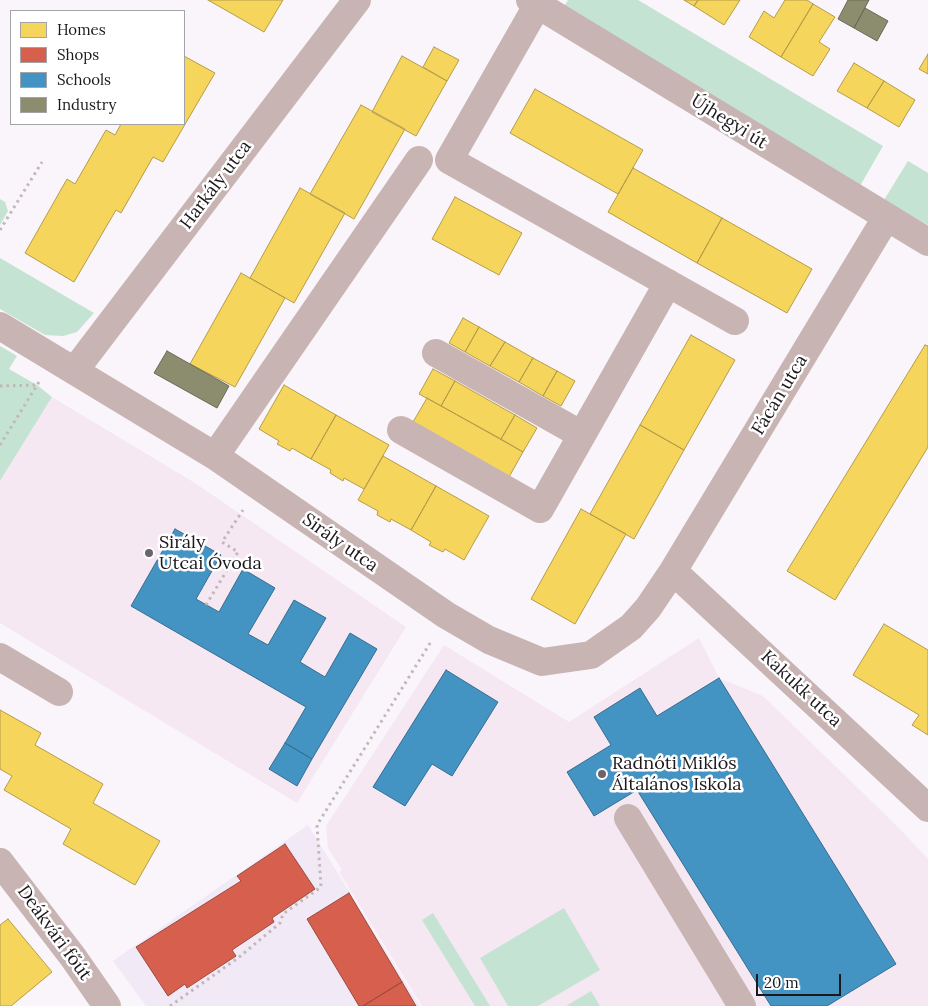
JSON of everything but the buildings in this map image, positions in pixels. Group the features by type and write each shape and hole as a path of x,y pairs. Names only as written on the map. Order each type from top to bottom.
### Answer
{"street":[{"name":"Harkály utca","path":"65,364 357,0"},
{"name":"Újhegyi út","path":"534,2 928,242"},
{"path":"534,2 449,160 734,321"},
{"path":"215,456 419,160"},
{"name":"Fácán utca","path":"673,571 886,218"},
{"path":"401,430 540,509 668,283"},
{"name":"Sirály utca","path":"0,326 215,456 446,615 489,640 542,662 591,655 631,627 648,608 673,571"},
{"path":"436,353 582,435"},
{"name":"Kakukk utca","path":"673,571 928,808"},
{"path":"0,657 59,692"},
{"path":"628,818 742,1006"},
{"name":"Deákvári főút","path":"0,862 73,957 98,1003"}],"path":[{"path":"0,230 42,162"},
{"path":"0,445 37,385 65,364"},
{"path":"0,386 37,385"},
{"path":"206,605 238,552 222,542 246,505"},
{"path":"170,1006 238,958 280,923 283,914 321,887 317,825 446,615"}],"shaded area":[{"name":"Sirály Utcai Óvoda","path":"52,397 195,483 406,627 297,803 0,623 0,481"},
{"name":"Radnóti Miklós Általános Iskola","path":"699,638 719,678 763,696 898,827 928,859 928,1006 422,1006 339,872 342,870 328,848 326,826 444,645 569,722"},
{"path":"308,825 420,1006 146,1006 113,961"}],"green space":[{"path":"568,0 638,0 883,146 860,186 563,8"},
{"path":"908,161 928,173 928,225 884,200"},
{"path":"0,199 5,202 8,211 0,225"},
{"path":"0,258 94,313 77,332 63,336 45,335 0,309"},
{"path":"0,346 17,356 9,369 37,385 52,397 0,481"},
{"path":"564,908 600,970 538,1006 508,1006 480,958"},
{"path":"433,913 490,1006 475,1006 422,920"},
{"path":"591,991 600,1006 566,1006"}],"place":[{"name":"Sirály Utcai Óvoda","path":"149,553"},
{"name":"Radnóti Miklós Általános Iskola","path":"602,774"}]}
